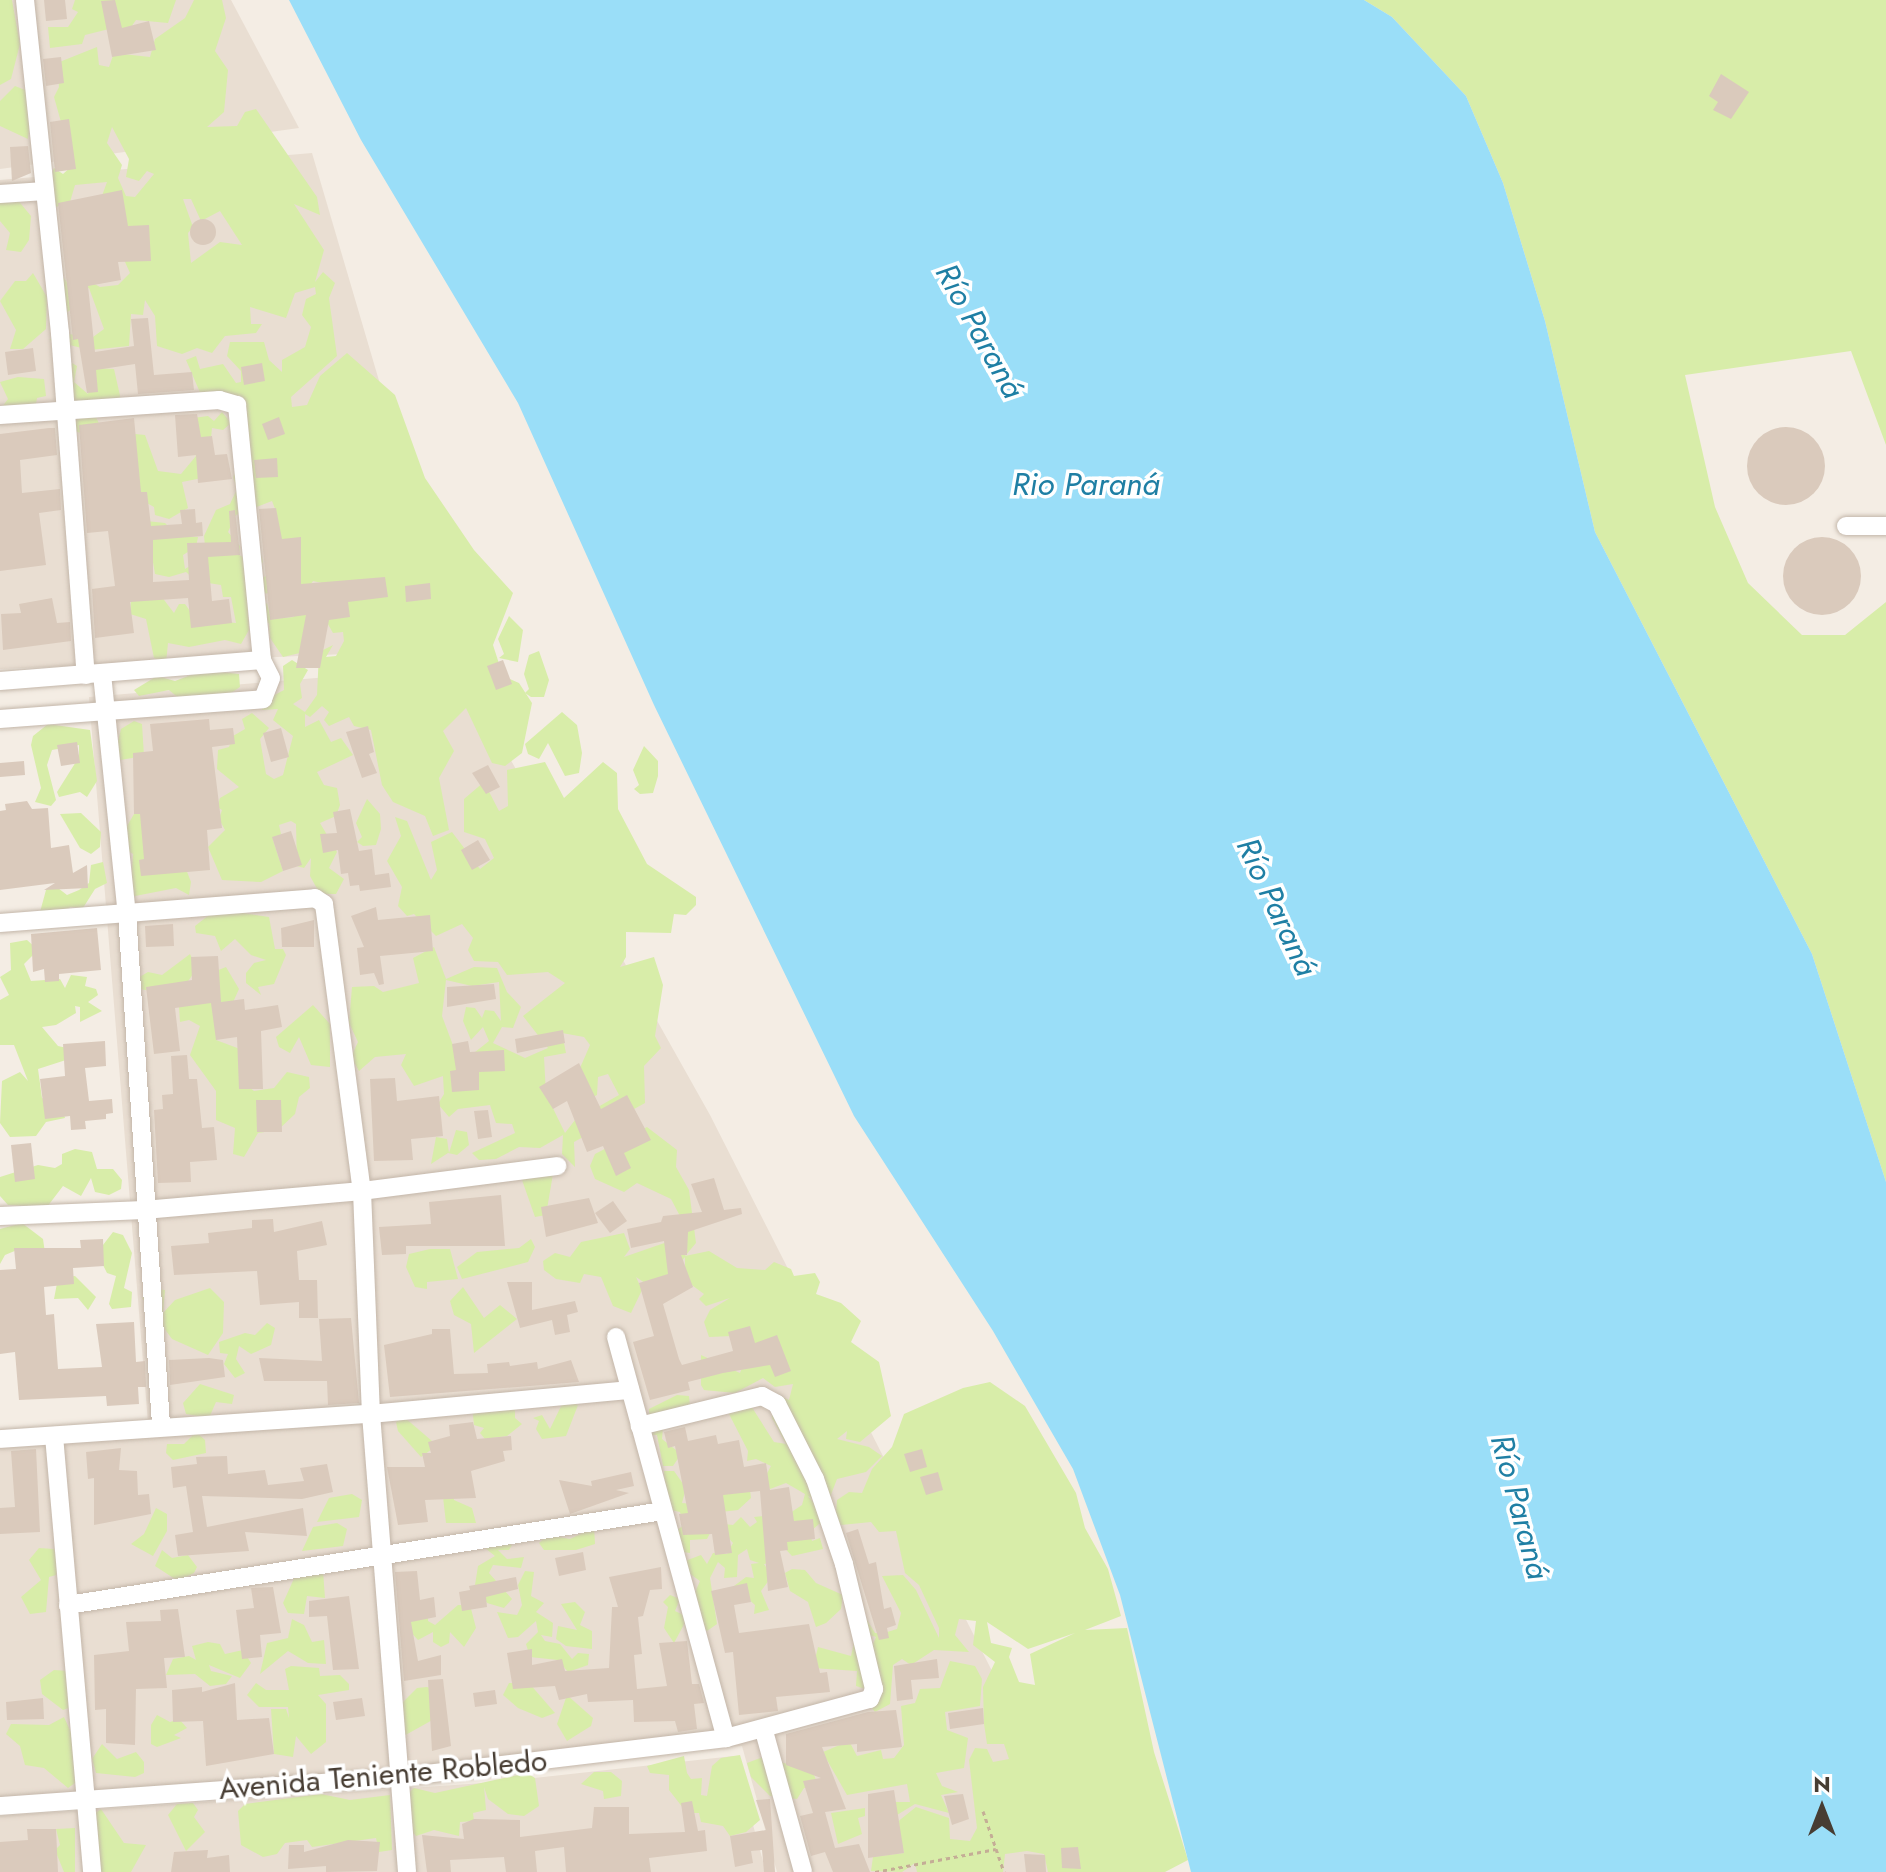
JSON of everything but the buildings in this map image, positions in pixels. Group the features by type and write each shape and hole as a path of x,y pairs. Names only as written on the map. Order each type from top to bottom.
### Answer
{"street":[{"path":"25,0 45,191 62,410 94,674 106,711 127,914 144,1210 161,1425"},
{"path":"0,194 45,191"},
{"path":"0,415 219,400 237,405 262,660 271,678 263,699 0,719"},
{"path":"1846,526 1886,526"},
{"path":"0,681 262,660"},
{"path":"0,923 321,900 362,1191 371,1414 407,1872"},
{"path":"0,1216 144,1210 362,1191 557,1166"},
{"path":"616,1337 726,1738"},
{"path":"0,1439 161,1425 371,1414 630,1390"},
{"name":"Avenida Teniente Robledo","path":"0,1806 400,1777 726,1738 862,1705 874,1689 844,1564 815,1479 786,1417 762,1396 640,1426"},
{"path":"54,1436 82,1801 92,1872"},
{"path":"68,1605 663,1511"},
{"path":"764,1731 803,1872"}],"path":[{"path":"983,1811 1004,1872"},
{"path":"875,1872 996,1849"}],"shaded area":[{"path":"0,0 231,0 299,128 0,169"},
{"path":"312,153 458,649 0,669 0,180"},
{"path":"458,666 710,1115 1094,1872 777,1872 742,1746 0,1799 0,1438 148,1423 89,697"},
{"path":"734,1756 766,1872 0,1872 0,1816 498,1782"}],"green space":[{"path":"0,0 12,0 20,44 11,79 0,85"},
{"path":"75,0 176,0 168,23 136,20 126,34 109,29 85,35 82,44 50,48 48,27 68,27 78,12 72,9"},
{"path":"194,0 222,0 226,18 215,51 228,70 224,112 207,127 237,126 245,112 256,109 317,197 320,215 294,204 324,250 315,282 323,272 335,283 329,298 337,356 291,397 292,407 307,405 320,376 347,353 395,395 425,478 474,550 513,593 493,645 503,676 519,683 532,703 522,753 505,766 492,763 466,708 443,731 454,751 439,778 449,830 433,836 425,816 393,802 382,785 371,730 354,726 349,717 329,726 324,720 329,712 322,706 310,717 305,714 305,727 319,720 331,742 341,738 353,755 317,772 324,785 337,788 340,805 336,816 320,823 337,852 329,868 344,879 336,894 320,894 310,876 311,858 304,868 297,866 296,824 291,821 279,825 281,834 273,840 283,871 261,882 222,880 208,847 225,830 219,819 222,810 217,807 220,798 239,787 217,769 218,750 229,747 233,736 245,729 242,719 252,713 269,728 260,739 266,774 274,779 283,775 293,736 273,720 278,709 262,710 263,701 284,690 283,666 292,660 308,670 300,684 302,698 293,704 305,712 317,695 319,652 333,645 326,657 336,656 344,641 343,632 333,633 325,619 322,583 313,581 305,592 308,651 283,657 270,638 269,623 259,626 253,613 267,603 271,619 294,617 293,591 259,594 262,578 275,571 277,514 272,501 236,515 228,532 240,546 239,555 245,558 258,544 263,562 247,582 249,630 241,644 225,640 189,647 168,643 166,663 154,658 146,619 130,614 131,600 155,588 174,613 179,604 185,604 195,618 236,623 231,597 223,597 221,585 196,581 186,572 169,577 155,574 146,521 165,523 178,536 198,537 196,547 183,555 185,569 206,556 204,536 216,510 230,504 237,489 233,477 250,446 244,427 247,413 242,400 202,397 186,360 196,356 200,369 223,364 236,383 241,382 241,371 227,356 230,342 264,342 269,360 282,372 282,360 305,347 311,327 302,315 306,299 316,294 315,287 295,293 286,318 250,307 251,324 262,324 256,333 225,336 212,353 197,348 182,354 157,346 155,316 145,300 143,315 131,314 129,346 90,350 49,340 60,333 93,337 104,329 89,288 71,296 73,308 58,319 62,276 71,287 91,282 100,287 118,285 130,273 99,204 107,182 75,185 70,202 53,208 45,191 54,168 63,174 73,165 54,97 59,87 57,63 97,47 99,65 109,67 114,53 150,57 155,39 185,18","holes":["112,127 129,159 126,177 139,181 147,171 154,174 135,197 126,196 118,178 122,165 107,143","183,199 191,199 201,221 220,211 242,245 220,242 191,263 188,233 193,227"]},
{"path":"1364,0 1886,0 1886,445 1851,351 1685,375 1715,507 1748,583 1802,635 1845,635 1886,602 1886,1182 1812,954 1595,532 1545,321 1503,183 1466,96 1392,17"},
{"path":"15,86 35,94 27,109 31,114 28,139 0,126 0,101"},
{"path":"16,198 31,216 29,240 21,252 6,250 10,233 0,221 0,200"},
{"path":"33,273 47,297 46,329 23,349 10,349 16,330 0,301 15,281 26,281"},
{"path":"72,363 77,366 74,382 88,394 95,368 114,369 121,400 92,410 101,427 90,436 74,431 61,377"},
{"path":"18,377 44,379 46,396 37,398 36,404 2,407 8,399 0,382"},
{"path":"222,412 231,423 223,430 212,428 207,477 182,482 188,508 169,519 155,515 154,507 136,497 135,434 145,435 158,471 181,474 196,456 188,444 193,418 208,416 214,421"},
{"path":"509,616 523,630 518,662 499,658 504,654 498,639"},
{"path":"539,651 549,680 544,697 531,697 525,693 529,689 524,674 529,655"},
{"path":"204,670 239,674 240,687 228,695 182,701 169,690 139,696 134,690 157,676 175,681"},
{"path":"562,712 577,725 582,753 579,773 565,776 548,743 539,759 528,754 525,744"},
{"path":"134,721 142,724 144,756 120,760 116,749 121,729"},
{"path":"48,724 90,730 97,781 87,797 80,792 59,797 57,792 79,757 79,745 52,750 47,765 56,800 51,806 35,802 41,788 31,745 33,736"},
{"path":"644,746 658,761 658,776 653,793 640,794 634,789 639,785 633,770"},
{"path":"545,762 564,798 603,762 617,773 618,809 647,864 696,897 696,905 686,915 674,914 671,933 626,932 626,957 620,967 654,957 663,985 655,1036 661,1048 644,1066 645,1103 574,1142 575,1167 562,1154 563,1135 540,1148 519,1147 496,1159 479,1160 472,1153 515,1133 512,1124 496,1123 490,1105 458,1109 449,1117 438,1104 444,1094 443,1076 414,1086 401,1065 406,1054 375,1057 359,1071 351,1057 358,1042 349,1023 352,987 374,986 383,992 419,983 413,958 434,947 446,979 474,967 497,968 507,992 521,1007 513,1028 502,1027 493,1043 525,1058 548,1048 523,1016 565,983 548,972 507,975 498,962 474,961 468,950 473,938 462,924 436,936 414,914 407,916 398,906 402,887 387,861 401,836 395,817 407,821 431,880 437,870 431,842 452,832 480,869 494,858 485,839 464,832 464,799 484,782 499,811 508,806 507,770","holes":["446,980 472,986 499,982 501,1021 494,1011 485,1010 482,1018 475,1008 466,1007 463,1021 471,1040 483,1027 489,1041 460,1064 442,1016","562,1033 584,1037 590,1045 573,1084 585,1101 597,1095 598,1077 608,1074 619,1095 575,1120 565,1133 546,1094 544,1057 566,1053"]},
{"path":"367,799 380,814 381,829 376,845 363,846 357,842 362,837 356,823"},
{"path":"137,809 184,864 191,882 189,895 176,888 130,897 133,854 128,851 124,831"},
{"path":"81,813 101,832 100,847 91,854 80,848 60,814"},
{"path":"103,862 107,883 95,889 83,908 70,907 66,914 40,912 46,890 54,885 67,895 79,890 89,883 91,865"},
{"path":"231,911 269,917 275,949 283,949 286,955 274,984 258,987 261,995 246,983 246,973 254,963 266,960 251,955 235,939 221,951 215,936 196,933 195,926 209,915"},
{"path":"27,940 38,950 24,964 31,981 60,979 65,988 71,975 87,977 85,986 96,989 98,995 88,1002 102,1011 80,1022 80,1007 75,1006 76,1013 56,1025 42,1027 58,1046 67,1048 69,1059 38,1069 42,1098 62,1108 65,1118 46,1122 36,1136 10,1137 0,1123 2,1081 20,1072 28,1081 14,1045 0,1045 0,1000 9,995 0,977 11,970 10,943"},
{"path":"190,954 197,968 185,986 162,993 140,989 136,979 148,972 162,975"},
{"path":"226,967 239,989 216,1040 240,1049 245,1084 254,1091 274,1088 287,1072 309,1077 310,1088 299,1097 295,1114 278,1130 258,1133 244,1157 233,1154 235,1128 216,1120 216,1091 190,1055 200,1026 189,1020 180,1022 179,1007 211,973"},
{"path":"313,1005 330,1024 330,1067 311,1065 299,1037 290,1053 279,1047 276,1037"},
{"path":"647,1127 677,1150 676,1167 689,1190 696,1243 685,1256 709,1251 737,1268 765,1270 774,1262 791,1269 794,1276 815,1273 820,1282 816,1294 841,1303 861,1321 851,1342 879,1362 891,1416 860,1442 846,1439 847,1431 837,1439 869,1447 882,1456 866,1472 837,1479 827,1505 808,1496 821,1511 836,1511 837,1500 849,1492 862,1493 872,1469 892,1447 904,1414 963,1388 990,1382 1025,1406 1076,1493 1085,1528 1108,1569 1121,1616 1085,1630 1127,1628 1154,1752 1188,1860 1165,1872 1048,1872 1044,1854 1027,1851 1005,1854 1003,1872 917,1872 915,1863 902,1872 871,1871 873,1857 904,1853 896,1823 916,1807 949,1818 950,1839 970,1841 977,1828 969,1760 975,1748 987,1749 993,1762 1009,1759 1004,1744 987,1744 984,1724 983,1687 995,1662 973,1645 976,1621 959,1619 955,1635 969,1652 934,1650 911,1665 902,1659 893,1665 890,1704 875,1712 866,1701 868,1655 876,1637 869,1635 864,1615 875,1633 884,1633 897,1629 901,1613 882,1576 903,1575 916,1590 939,1638 939,1628 919,1585 905,1573 896,1531 879,1532 871,1522 841,1525 835,1517 833,1526 819,1524 810,1532 812,1541 820,1538 823,1549 792,1556 778,1541 779,1562 764,1564 772,1576 761,1591 769,1610 754,1614 755,1605 734,1586 746,1577 754,1578 751,1564 759,1563 750,1560 747,1549 738,1555 737,1577 724,1578 725,1568 718,1562 710,1578 717,1624 707,1631 697,1624 693,1597 700,1581 686,1571 685,1561 701,1555 707,1564 713,1553 727,1554 733,1543 723,1532 724,1524 733,1525 741,1517 750,1527 757,1522 754,1517 790,1513 802,1505 805,1494 786,1483 770,1489 764,1479 771,1466 756,1459 747,1461 748,1451 729,1414 728,1404 746,1398 774,1442 786,1444 772,1418 773,1393 789,1400 793,1384 775,1387 763,1378 735,1393 704,1390 701,1385 701,1355 740,1373 744,1362 732,1336 709,1337 704,1322 710,1310 730,1298 706,1306 699,1299 704,1294 685,1280 685,1257 657,1291 636,1277 642,1290 631,1313 613,1306 601,1277 584,1274 580,1283 556,1279 544,1270 543,1261 555,1253 570,1257 581,1242 624,1233 630,1249 624,1257 673,1240 681,1218 671,1199 637,1183 624,1192 595,1179 590,1166 595,1154","holes":["987,1622 1028,1649 1075,1633 1030,1654 1035,1685 1019,1682 1009,1657 1012,1648 991,1643"]},
{"path":"456,1130 467,1132 469,1145 457,1155 448,1153 431,1164 436,1137 447,1139 449,1153"},
{"path":"75,1149 92,1152 97,1169 113,1169 122,1180 121,1189 109,1195 95,1192 91,1178 81,1196 63,1186 47,1207 8,1205 0,1196 0,1177 38,1165 55,1168 62,1164 62,1154"},
{"path":"554,1168 546,1215 535,1217 522,1180 525,1171"},
{"path":"22,1223 43,1239 45,1253 17,1250 5,1255 0,1264 0,1229"},
{"path":"113,1232 123,1235 132,1253 124,1288 132,1292 131,1307 112,1309 109,1304 116,1276 107,1273 101,1261 103,1245"},
{"path":"531,1239 535,1247 528,1262 462,1279 457,1267 477,1252 519,1248"},
{"path":"430,1249 450,1249 458,1279 427,1282 427,1289 415,1287 406,1267 409,1254"},
{"path":"75,1276 96,1297 88,1310 78,1298 54,1299 58,1278"},
{"path":"463,1287 484,1318 500,1305 517,1319 474,1353 471,1324 454,1315 450,1301"},
{"path":"210,1288 224,1302 223,1333 208,1355 172,1339 142,1298 156,1289 165,1290 163,1313 175,1300"},
{"path":"267,1323 275,1328 271,1345 251,1354 239,1346 236,1359 245,1373 235,1378 224,1364 228,1354 220,1353 219,1342 245,1333 255,1335"},
{"path":"200,1384 234,1395 232,1404 216,1402 209,1418 186,1414 183,1403"},
{"path":"677,1395 689,1396 690,1406 663,1427 662,1439 681,1454 673,1466 663,1466 657,1435 649,1435 649,1409"},
{"path":"564,1400 578,1405 566,1436 542,1439 536,1429 539,1421 533,1418 542,1415 550,1429"},
{"path":"472,1406 515,1408 515,1418 522,1424 507,1436 485,1439 480,1433 484,1428 474,1425"},
{"path":"404,1417 432,1441 432,1449 421,1457 398,1431 396,1422"},
{"path":"196,1432 205,1440 206,1453 173,1460 166,1453 167,1444 184,1444"},
{"path":"664,1471 674,1471 686,1488 682,1503 701,1505 749,1482 751,1498 738,1510 721,1512 707,1539 690,1540 690,1553 683,1552 677,1530 684,1525 680,1512 666,1509"},
{"path":"453,1491 454,1500 472,1508 476,1523 446,1523 443,1497"},
{"path":"352,1494 362,1500 359,1517 317,1522 329,1498"},
{"path":"156,1508 167,1514 167,1531 153,1556 131,1544 144,1534"},
{"path":"337,1523 347,1529 343,1546 302,1551 313,1527"},
{"path":"594,1527 595,1544 576,1550 544,1550 539,1543 548,1535 570,1539"},
{"path":"498,1537 512,1545 509,1550 498,1550 507,1559 524,1557 521,1568 493,1565 489,1573 512,1599 504,1608 487,1603 475,1585 478,1566 495,1556 485,1548"},
{"path":"39,1548 54,1549 59,1565 56,1575 49,1577 46,1612 30,1614 21,1597 41,1580 29,1560"},
{"path":"162,1550 172,1558 188,1555 197,1567 194,1573 178,1581 155,1566"},
{"path":"792,1569 805,1570 816,1583 843,1595 841,1609 826,1623 816,1627 808,1602 790,1591 785,1573"},
{"path":"323,1571 325,1598 307,1596 304,1614 288,1613 283,1603 296,1574"},
{"path":"525,1571 534,1572 531,1596 544,1603 536,1612 553,1623 552,1637 541,1635 545,1641 560,1644 572,1659 578,1653 589,1654 588,1665 568,1672 558,1660 530,1657 526,1644 538,1632 536,1621 518,1637 508,1638 497,1612 517,1615 522,1605 518,1585"},
{"path":"670,1595 680,1599 675,1611 688,1617 674,1643 664,1628 668,1607 663,1602"},
{"path":"575,1602 585,1612 580,1625 592,1631 592,1649 566,1646 556,1639 558,1626 577,1630 561,1604"},
{"path":"408,1605 428,1610 428,1621 435,1625 458,1605 470,1605 476,1628 464,1647 450,1632 449,1643 441,1647 433,1642 433,1632 418,1640 405,1626"},
{"path":"292,1619 304,1625 312,1642 324,1640 326,1664 308,1663 288,1651 260,1674 267,1643 288,1638"},
{"path":"856,1633 865,1689 856,1686 857,1671 813,1668 818,1647 851,1656"},
{"path":"208,1642 220,1644 225,1654 243,1650 251,1663 240,1678 209,1665 211,1671 232,1676 226,1684 210,1686 195,1674 166,1675 173,1659 189,1656 196,1660 192,1646"},
{"path":"950,1661 975,1666 982,1679 980,1706 945,1712 947,1730 968,1738 964,1768 936,1773 942,1786 958,1792 941,1795 949,1813 915,1804 897,1815 895,1802 910,1802 907,1784 847,1795 827,1760 809,1758 849,1741 857,1756 881,1750 883,1759 894,1758 904,1745 901,1706 915,1703 920,1689 940,1688"},
{"path":"291,1666 319,1668 320,1676 340,1675 349,1684 349,1690 318,1695 326,1704 326,1742 311,1754 296,1736 293,1757 274,1754 271,1709 286,1709 289,1718 288,1707 259,1707 247,1695 256,1683 266,1690 289,1690 285,1669"},
{"path":"54,1670 68,1671 76,1705 63,1710 42,1694 40,1680"},
{"path":"509,1683 529,1683 555,1713 542,1718 518,1708 503,1695"},
{"path":"417,1688 432,1689 436,1718 402,1737 399,1706"},
{"path":"567,1695 593,1718 591,1726 567,1741 557,1724"},
{"path":"157,1715 170,1722 179,1719 187,1728 174,1735 181,1738 157,1747 151,1744 151,1725"},
{"path":"64,1717 86,1765 82,1778 68,1788 44,1768 25,1765 20,1746 6,1734 11,1724 49,1725"},
{"path":"102,1744 117,1759 136,1752 144,1762 144,1773 135,1777 96,1773 92,1759"},
{"path":"740,1755 760,1820 746,1832 730,1836 723,1826 701,1822 699,1813 687,1813 669,1790 669,1775 650,1773 647,1766 684,1756 687,1773 691,1779 702,1778 701,1795 707,1796 712,1766 721,1758"},
{"path":"763,1757 812,1771 819,1786 804,1788 797,1799 770,1796 751,1777 747,1763"},
{"path":"594,1772 611,1772 622,1781 621,1796 604,1799 603,1791 581,1784"},
{"path":"527,1773 535,1778 539,1806 524,1816 508,1814 488,1799 484,1787 486,1810 473,1813 474,1821 460,1822 459,1836 434,1830 416,1836 407,1826 404,1797 414,1788 435,1793"},
{"path":"321,1794 350,1800 390,1795 392,1850 379,1852 376,1838 312,1847 307,1840 285,1843 277,1854 263,1857 241,1845 238,1811 245,1804"},
{"path":"193,1803 198,1810 194,1817 205,1832 186,1851 168,1815 177,1804"},
{"path":"865,1808 865,1816 858,1818 862,1834 838,1844 831,1813"},
{"path":"101,1809 124,1843 146,1845 131,1872 100,1872 90,1817"},
{"path":"75,1828 75,1872 64,1872 55,1850 60,1845 56,1829"}],"water":[{"name":"Rio Paraná","path":"289,0 1364,0 1392,17 1466,96 1503,183 1545,321 1595,532 1812,954 1886,1182 1886,1872 1191,1872 1120,1595 1073,1469 993,1331 854,1116 654,705 518,403 361,140"}],"water label":[{"name":"Río Paraná","path":"980,331"},
{"name":"Río Paraná","path":"1277,907"},
{"name":"Río Paraná","path":"1520,1507"}]}
